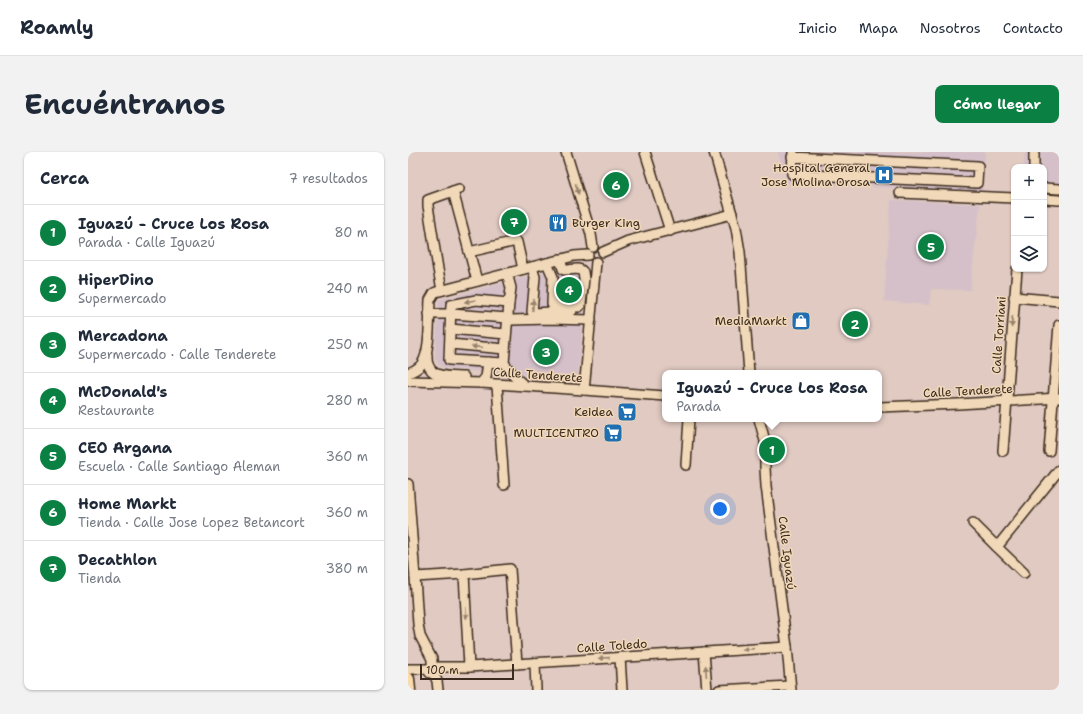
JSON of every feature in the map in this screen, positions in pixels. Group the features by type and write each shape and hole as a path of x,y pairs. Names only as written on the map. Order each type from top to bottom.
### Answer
{"highway":[{"path":"408,679 410,690"}],"street":[{"path":"488,362 486,376 481,383 464,378 434,374 428,364 427,353 431,297 436,292 442,290 574,256 591,251 599,247 603,252 603,258 598,262 590,260 591,251 591,234 566,152"},
{"path":"645,152 670,231"},
{"path":"714,152 736,228 740,252 749,370"},
{"path":"1034,152 1034,164"},
{"path":"793,154 978,166 977,183 792,174 793,154"},
{"path":"1047,188 1059,189"},
{"path":"442,290 428,200 456,190 469,252 477,281"},
{"path":"900,193 1011,198"},
{"path":"1047,199 1059,200"},
{"path":"603,252 628,241 732,214"},
{"path":"469,252 516,241 528,268 535,277 533,313 552,308 581,306 584,279 583,272 580,269 564,270 560,259"},
{"path":"584,390 596,262"},
{"path":"547,263 553,277 552,308"},
{"name":"Calle Torriani","path":"1003,451 1017,272"},
{"path":"507,273 511,288 504,363 525,386"},
{"path":"1014,297 1059,301"},
{"path":"504,363 449,360 451,304 476,300 509,303"},
{"path":"552,308 592,310"},
{"path":"429,314 508,318 511,320 591,320"},
{"path":"1049,451 1056,398 1059,325"},
{"path":"450,329 506,334"},
{"path":"450,344 505,349"},
{"path":"408,379 420,367 427,353"},
{"name":"Calle Tenderete","path":"408,379 662,396"},
{"path":"497,384 504,485"},
{"name":"Calle Tenderete","path":"882,406 1056,398"},
{"path":"686,465 689,422"},
{"name":"Calle Iguazú","path":"760,422 765,440 766,486 791,688"},
{"path":"997,547 1059,470"},
{"path":"408,484 416,577 418,624 420,636 432,659 431,668 437,682 438,690"},
{"path":"973,523 1024,573"},
{"path":"416,577 510,569 517,664"},
{"path":"464,574 469,667"},
{"name":"Calle Toledo","path":"408,669 469,667 787,647"},
{"path":"704,652 707,690"},
{"path":"620,657 622,690"},
{"path":"535,663 536,690"},
{"path":"719,690 791,688"}],"shaded area":[{"name":"Hospital General Jose Molina Orosa","path":"778,152 985,152 982,192 788,183"},
{"path":"1025,152 1059,152 1059,183 1047,182 1047,164 1024,164"},
{"path":"891,200 980,204 970,290 931,289 929,305 884,301"},
{"path":"579,263 586,267 587,272 578,373 575,378 449,369 438,364 435,357 439,300"}],"place":[{"name":"Hospital General Jose Molina Orosa","path":"884,175"},
{"name":"Home Markt","path":"616,185"},
{"name":"Decathlon","path":"514,222"},
{"name":"Burger King","path":"558,223"},
{"name":"CEO Argana","path":"931,247"},
{"name":"McDonald's","path":"569,290"},
{"name":"MediaMarkt","path":"801,321"},
{"name":"HiperDino","path":"855,324"},
{"name":"Mercadona","path":"546,352"},
{"name":"Keidea","path":"627,412"},
{"name":"MULTICENTRO","path":"613,433"},
{"name":"Iguazú - Cruce Los Rosa","path":"772,450"}]}
